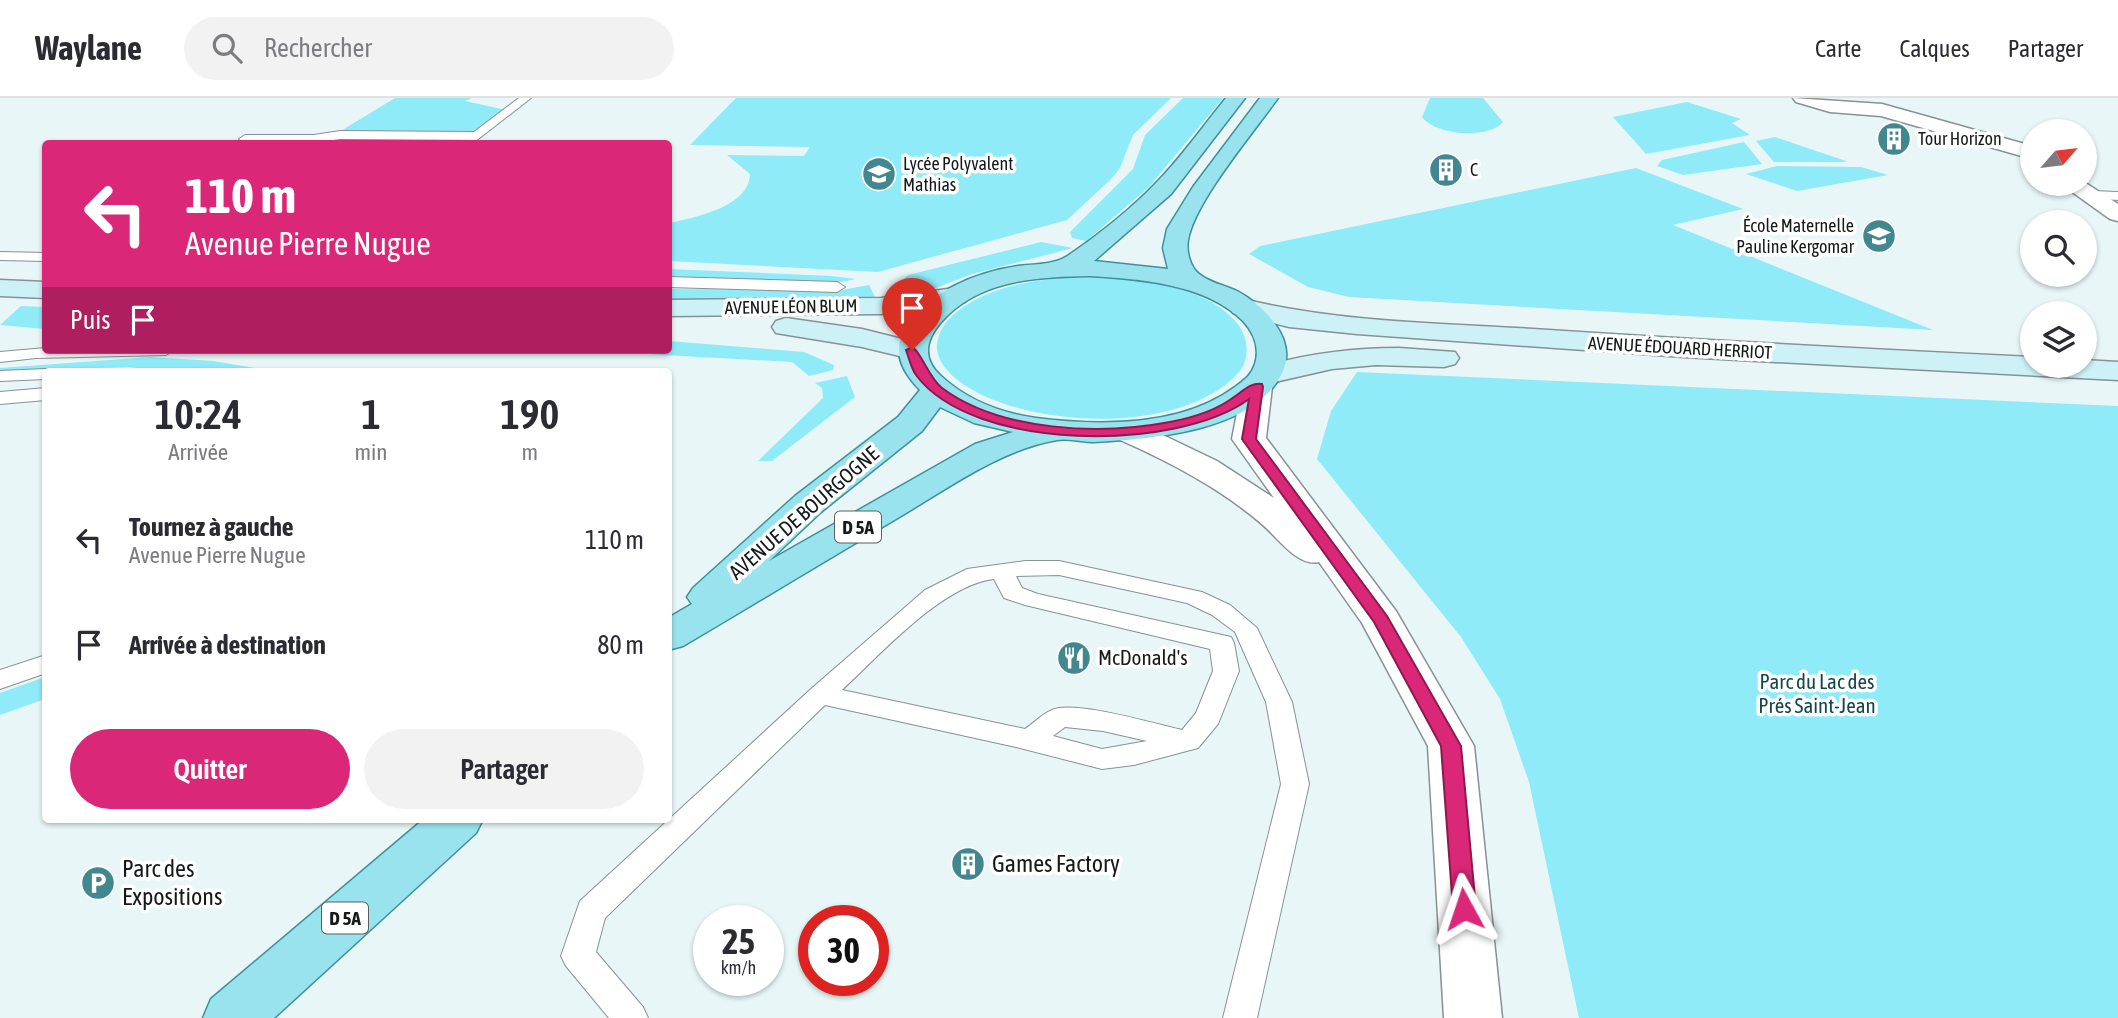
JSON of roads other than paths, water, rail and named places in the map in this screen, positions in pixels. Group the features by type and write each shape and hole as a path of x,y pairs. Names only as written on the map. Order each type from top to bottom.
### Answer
{"main road":[{"path":"1066,269 1163,189 1236,98"},
{"path":"1193,283 1174,256 1175,238 1200,194 1269,98"},
{"path":"1066,269 1119,269 1193,283 1213,290 1243,307 1266,329 1272,344 1271,366 1262,381 1233,404 1198,418 1130,432 1054,430 1007,422 967,408 937,390 920,372 912,350 917,330 932,312 955,296 1006,277 1066,269"},
{"path":"0,288 42,290"},
{"name":"AVENUE LÉON BLUM","path":"672,308 881,306 955,296"},
{"name":"AVENUE ÉDOUARD HERRIOT","path":"1243,307 1289,318 1370,327 1683,348 2118,371"},
{"name":"AVENUE LÉON BLUM","path":"672,317 824,331 912,350"},
{"name":"AVENUE ÉDOUARD HERRIOT","path":"1262,381 1298,365 1385,355 2118,389"},
{"name":"AVENUE DE BOURGOGNE","path":"672,630 808,504 910,424 937,390"},
{"name":"AVENUE DE BOURGOGNE","path":"672,632 988,452 1029,436 1054,430"},
{"name":"D 5A","path":"232,1018 453,823"}],"street":[{"path":"1802,98 1830,106 1882,110 2020,150"},
{"path":"2091,196 2118,214"},
{"path":"1262,381 1249,439 1381,620 1451,746 1473,1018"},
{"path":"1130,432 1191,459 1249,494 1306,544 1381,620"}],"lane":[{"path":"245,139 314,139 340,135 477,136 526,98"},
{"path":"2097,192 2118,196"},
{"path":"0,256 42,257"},
{"path":"672,282 837,286"},
{"path":"0,357 42,353"},
{"path":"0,376 42,374"},
{"path":"0,398 42,394"},
{"path":"631,1018 578,956 591,911 820,695 933,595 975,574 1059,568 1194,597 1221,610 1245,628 1279,702 1295,784 1240,1018"},
{"path":"820,695 1102,759 1135,755 1188,741 1208,718 1226,671 1222,643 1033,600 1012,593 1002,570"},
{"path":"0,680 42,664"},
{"path":"1029,741 1060,717 1103,721 1188,741"}],"place":[{"name":"Tour Horizon","path":"1894,139"},
{"name":"C","path":"1446,170"},
{"name":"Lycée Polyvalent Mathias","path":"879,174"},
{"name":"École Maternelle Pauline Kergomar","path":"1879,236"},
{"name":"McDonald's","path":"1074,658"},
{"name":"Games Factory","path":"968,864"},
{"name":"Parc des Expositions","path":"98,883"}],"park label":[{"name":"Parc du Lac des Prés Saint-Jean","path":"1817,694"}]}
